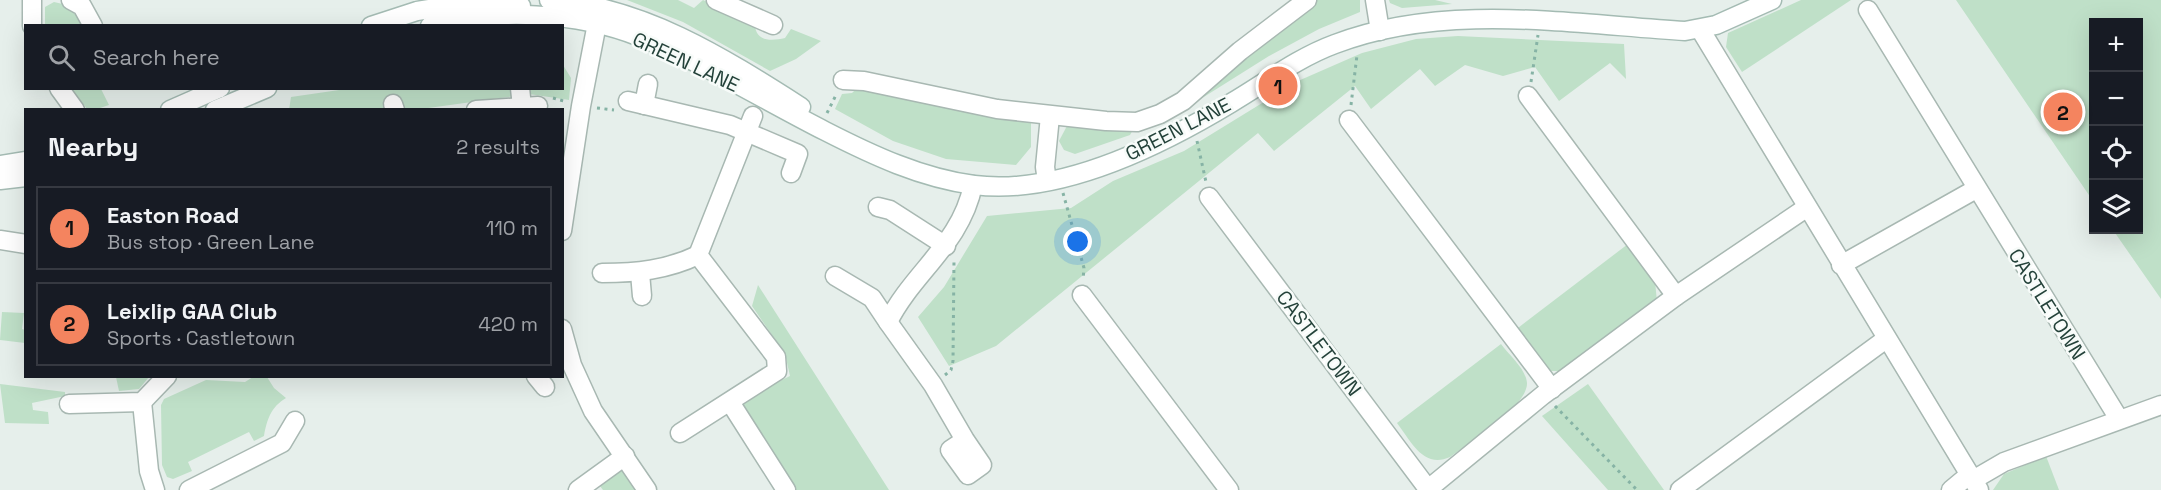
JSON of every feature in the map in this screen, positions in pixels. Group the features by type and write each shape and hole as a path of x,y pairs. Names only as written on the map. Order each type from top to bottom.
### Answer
{"street":[{"path":"32,0 32,24"},
{"path":"71,0 82,6 92,24"},
{"path":"377,24 417,11 479,0 578,12 596,25"},
{"name":"GREEN LANE","path":"549,0 601,4 677,34 713,52 891,164"},
{"path":"716,0 773,25"},
{"path":"843,80 864,81 997,109 1050,116 1137,122 1160,114 1183,101 1240,51 1307,0"},
{"path":"1375,0 1380,31"},
{"name":"GREEN LANE","path":"441,24 486,16 557,17 638,36 704,67 891,164 973,185 1049,188 1180,132 1312,54 1336,43 1380,31 1435,21 1489,19 1685,31 1716,25 1772,0"},
{"path":"564,219 601,4"},
{"path":"601,4 612,19 660,36 704,67"},
{"name":"CASTLETOWN","path":"1868,10 2119,419"},
{"path":"1700,29 1973,482"},
{"path":"648,84 636,103 750,124 798,154 790,173"},
{"path":"60,90 74,108"},
{"path":"175,108 217,90"},
{"path":"220,108 262,90"},
{"path":"512,108 530,107 521,90"},
{"path":"1528,96 1676,296"},
{"path":"1049,188 1045,167 1050,116"},
{"path":"1349,120 1548,392"},
{"path":"602,273 640,273 684,262 698,255 750,124"},
{"path":"0,165 24,161"},
{"path":"0,173 24,170"},
{"path":"0,180 24,177"},
{"path":"888,322 897,304 949,242 970,199 973,185"},
{"path":"1841,265 1976,189"},
{"name":"CASTLETOWN","path":"1209,197 1427,490 1548,392 1676,296 1806,208"},
{"path":"878,207 890,210 949,242"},
{"path":"0,240 24,244"},
{"path":"680,433 777,371 776,357 698,255"},
{"path":"640,273 642,296"},
{"path":"835,276 872,298 935,388 965,440"},
{"path":"1082,295 1229,490"},
{"path":"564,336 572,365 593,411 647,490"},
{"path":"1680,490 1886,339"},
{"path":"155,490 149,471 142,402 165,378"},
{"path":"69,404 109,394 142,402"},
{"path":"730,402 786,490"},
{"path":"1951,490 1973,482 2004,462 2161,405"},
{"path":"189,490 282,442 295,421"},
{"path":"578,490 625,456"}],"path":[{"path":"1527,33 1550,34"},
{"path":"1528,96 1538,33"},
{"path":"1349,120 1358,47"},
{"path":"827,113 843,80"},
{"path":"1196,136 1209,197"},
{"path":"1049,188 1063,191 1084,268 1082,295"},
{"path":"935,388 951,370 953,361 956,276 949,242"},
{"path":"1548,392 1637,490"}],"green space":[{"path":"627,0 678,0 694,8 703,0 755,25 758,35 766,39 785,38 791,29 821,41 796,59 770,71 683,22"},
{"path":"1313,0 1360,0 1360,12 1319,29 1269,56 1199,100 1194,98"},
{"path":"1389,0 1435,0 1452,4 1402,8 1390,3"},
{"path":"1801,0 1851,0 1742,72 1726,47 1728,33"},
{"path":"1956,0 2161,0 2161,299 2116,234 2143,234 2143,18 2089,18 2089,195"},
{"path":"54,2 67,5 83,24 45,24 45,7"},
{"path":"1458,36 1624,44 1626,79 1610,63 1559,101 1535,67 1503,76 1465,65 1435,86 1420,69 1371,109 1355,86 1274,151 1258,133 996,346 949,366 918,317 944,287 987,216 1071,208 1113,181 1184,151 1298,81 1362,53 1416,39"},
{"path":"564,67 571,78 569,100 529,94 428,108 289,108 291,97 339,90 564,90"},
{"path":"858,87 1031,120 1031,147 1016,165 946,159 893,141 835,109 842,94 852,93"},
{"path":"73,90 102,90 109,105 86,108"},
{"path":"1068,124 1134,128 1130,135 1075,154 1064,150 1059,141"},
{"path":"1628,244 1655,281 1657,302 1564,371 1550,371 1514,331"},
{"path":"758,285 889,490 796,490 746,418 742,407 743,399 790,376 785,354 752,306"},
{"path":"2,312 24,313 22,329 24,330 24,343 0,340"},
{"path":"1501,344 1526,378 1525,392 1508,413 1450,457 1441,460 1425,456 1413,445 1397,423"},
{"path":"116,378 148,378 139,389 119,391"},
{"path":"251,378 268,378 274,388 286,398 270,414 264,436 254,441 249,432 188,462 192,471 173,479 167,477 162,465 161,405 164,399 206,380 245,382"},
{"path":"0,384 65,392 65,396 32,403 33,410 48,412 49,424 5,423"},
{"path":"1588,384 1664,490 1608,490 1542,416"},
{"path":"625,456 645,490 603,490 594,478"},
{"path":"2046,456 2059,490 1993,490 2004,474"}],"place":[{"name":"Easton Road","path":"1278,86"},
{"name":"Leixlip GAA Club","path":"2063,112"}]}
